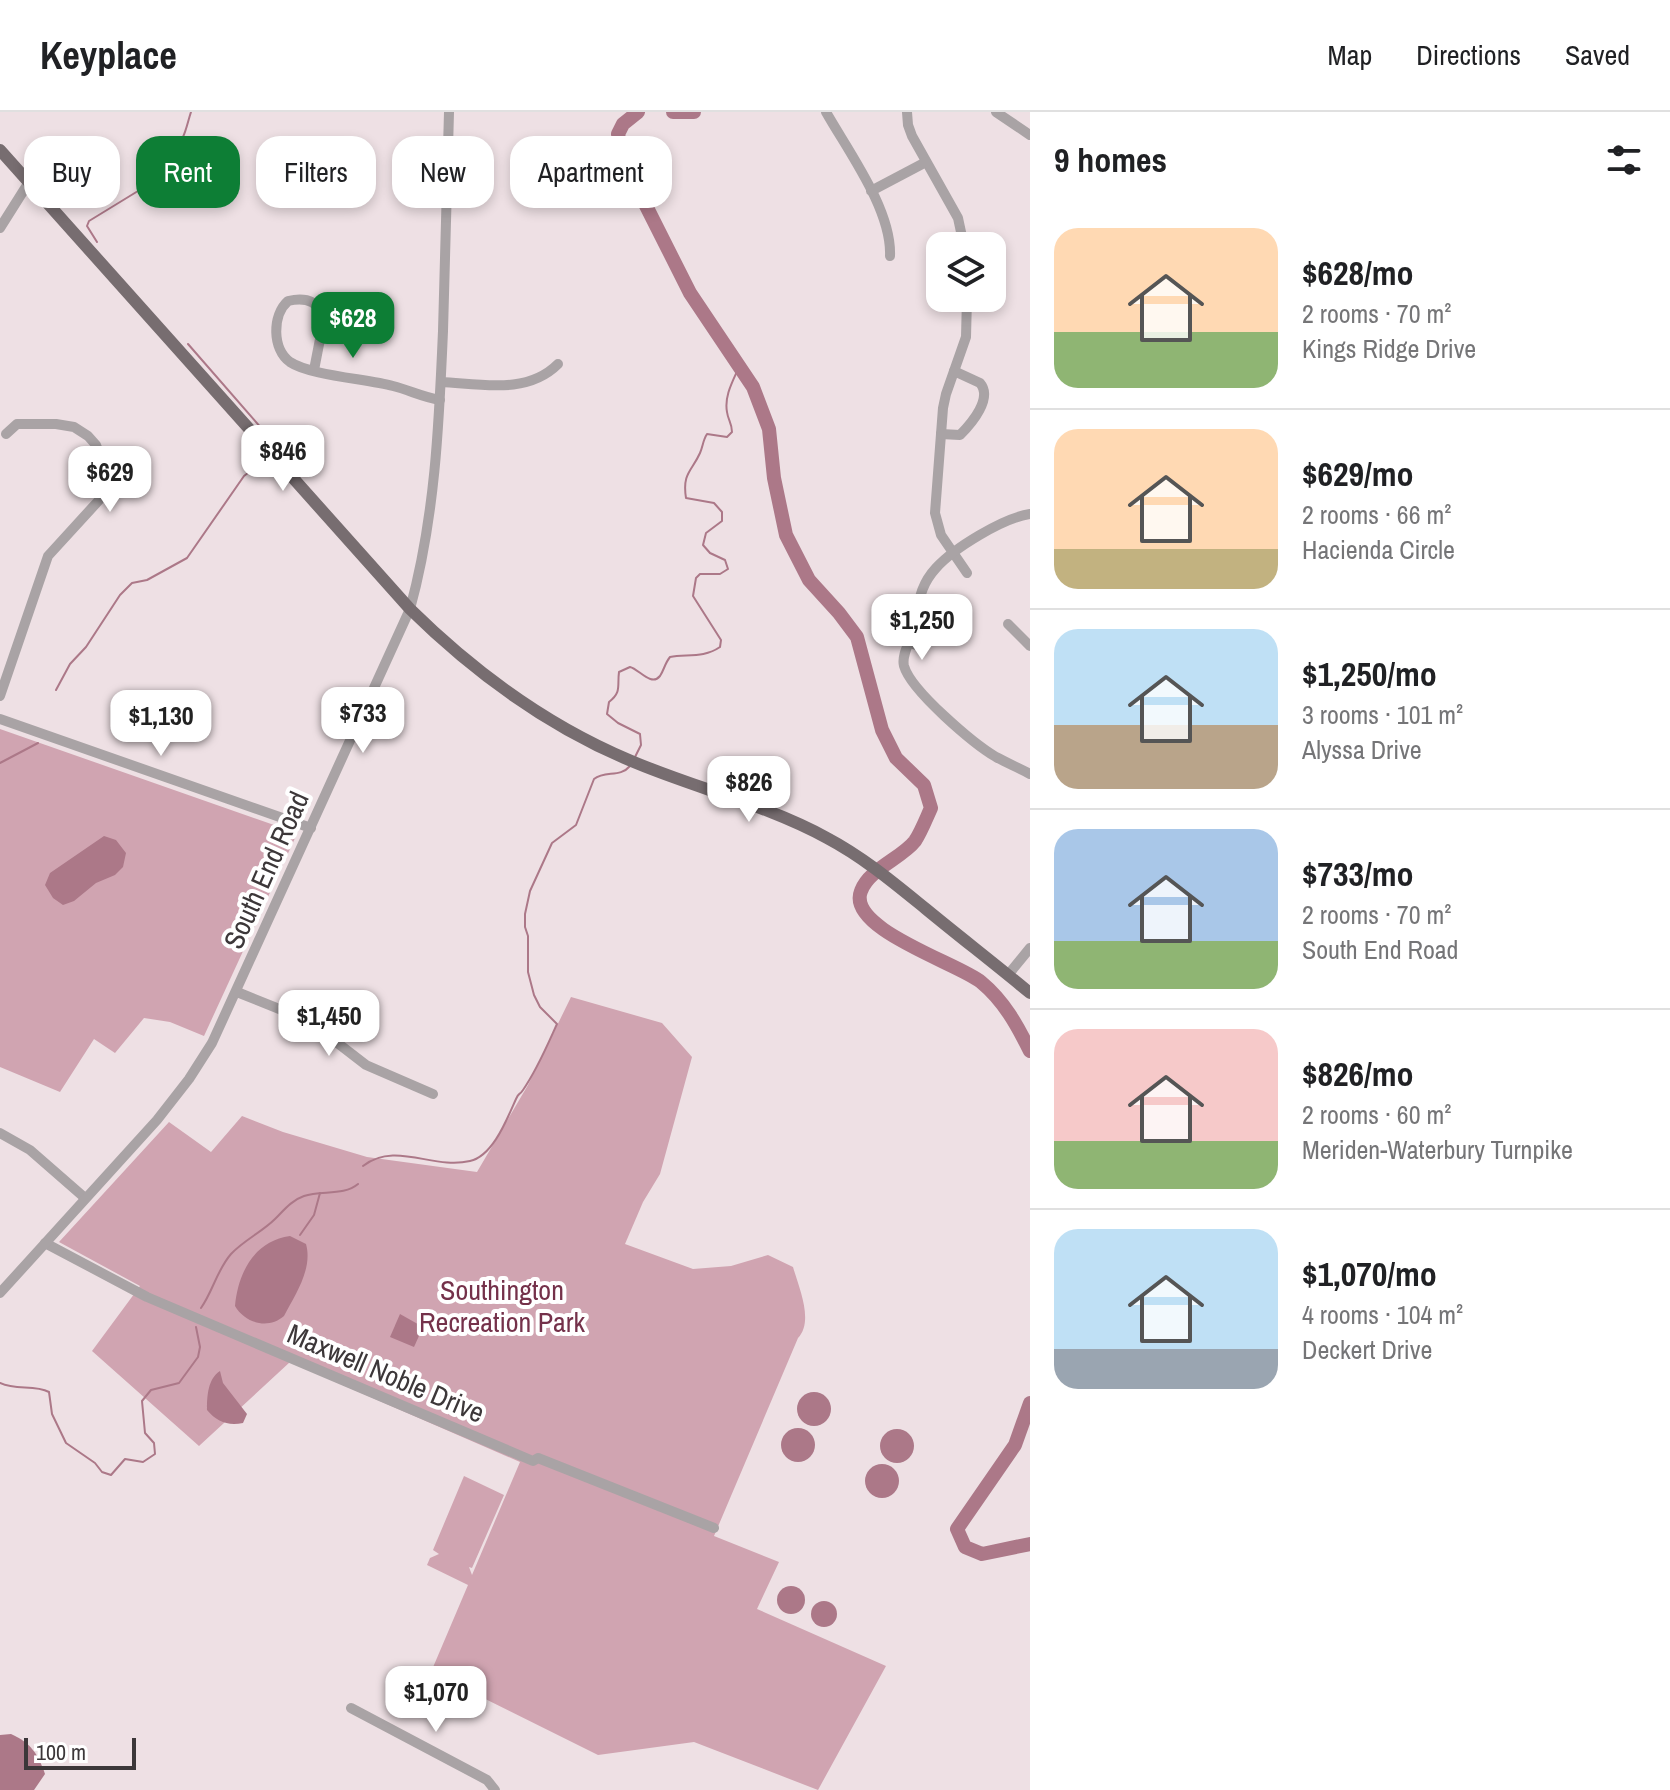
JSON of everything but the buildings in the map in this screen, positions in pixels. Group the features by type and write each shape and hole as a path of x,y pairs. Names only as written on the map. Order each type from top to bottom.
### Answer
{"main road":[{"path":"0,150 24,176"},
{"path":"52,208 410,609 451,649 504,690 561,727 632,762 791,820 827,838 885,876 1030,993"}],"street":[{"name":"South End Road","path":"0,1293 157,1120 212,1043 410,609 434,485 441,382 449,112"},
{"path":"826,112 882,214 891,245 890,256"},
{"path":"907,112 908,125 958,218 961,232"},
{"path":"996,112 1030,135"},
{"path":"871,191 926,162"},
{"path":"0,228 24,190"},
{"path":"314,370 323,320 321,311 314,303 303,299 288,301 278,321 279,347 291,363 314,370 368,380 440,400"},
{"path":"967,312 966,337 946,394 935,513 941,535 967,573"},
{"path":"441,382 510,386 542,378 558,364"},
{"path":"941,434 960,435 984,401 985,394 980,383 954,371"},
{"path":"0,696 48,556 101,498 106,471 96,445 74,427 17,424 6,434"},
{"path":"918,615 921,592 937,566 1008,519 1030,514"},
{"path":"909,642 921,645 931,640 933,623 918,615 911,617 904,629 909,642 904,666 917,687 938,710 995,756 1030,774"},
{"path":"1008,624 1030,646"},
{"path":"0,719 311,828"},
{"path":"1008,975 1030,948"},
{"path":"237,992 309,1021 366,1065 433,1094"},
{"path":"0,1133 30,1150 85,1198"},
{"name":"Maxwell Noble Drive","path":"45,1243 147,1297 533,1461 538,1458 714,1528"},
{"path":"351,1708 487,1780 495,1790"}],"green space":[{"path":"0,729 294,832 296,836 204,1036 170,1022 144,1018 115,1053 94,1039 60,1092 0,1067"},
{"name":"Southington Recreation Park","path":"571,997 662,1023 692,1057 660,1174 643,1202 625,1244 693,1269 731,1266 768,1255 793,1267 799,1285 805,1314 803,1331 714,1536 779,1562 757,1609 886,1666 818,1790 694,1742 598,1755 431,1672 468,1585 427,1565 430,1558 439,1554 433,1550 464,1476 504,1495 472,1568 469,1567 472,1575 520,1462 290,1362 199,1446 92,1351 140,1286 59,1242 169,1122 211,1152 242,1116 283,1132 367,1157 477,1172 528,1085"}],"shaded area":[{"path":"104,836 116,840 126,853 123,867 74,901 63,905 53,898 45,885 50,873"},
{"path":"290,1236 306,1244 308,1253 298,1291 284,1316 271,1323 257,1323 245,1317 235,1306 244,1271 250,1260 267,1244"},
{"path":"400,1314 423,1327 414,1347 390,1337"},
{"path":"220,1371 223,1383 247,1414 243,1423 223,1422 207,1410 211,1383"},
{"path":"814,1392 826,1397 831,1409 826,1421 814,1426 802,1421 797,1409 802,1397"},
{"path":"798,1428 810,1433 815,1445 810,1457 798,1462 786,1457 781,1445 786,1433"},
{"path":"897,1429 909,1434 914,1446 909,1458 897,1463 885,1458 880,1446 885,1434"},
{"path":"882,1464 894,1469 899,1481 894,1493 882,1498 870,1493 865,1481 870,1469"},
{"path":"791,1586 801,1590 805,1600 801,1610 791,1614 781,1610 777,1600 781,1590"},
{"path":"824,1601 833,1605 837,1614 833,1623 824,1627 815,1623 811,1614 815,1605"},
{"path":"11,1734 29,1745 45,1774 34,1790 0,1790 0,1735"}],"waterway":[{"path":"97,242 87,226 89,221 138,191 151,170 153,150 159,144 172,151 180,143 191,112"},
{"path":"638,112 623,124 618,134 624,162 690,293 753,387 769,429 774,478 786,535 809,580 857,637 882,730 896,758 924,785 931,808 915,841 865,883 861,891 861,905 870,919 887,932 981,982 1003,1005 1030,1051"},
{"path":"673,112 694,112"},
{"path":"188,344 276,445"},
{"path":"635,757 641,745 640,734 607,714 609,702 617,692 619,672 630,667 653,680 660,676 670,657 702,654 720,647 721,640 693,596 696,578 700,574 720,574 728,569 725,560 710,553 703,545 706,533 722,521 722,512 714,503 686,498 685,483 707,434 727,437 732,432 727,400 739,367"},
{"path":"56,690 70,664 86,647 120,595 132,583 147,580 187,558 244,476 266,459"},
{"path":"0,763 38,743"},
{"path":"363,1166 388,1156 456,1163 470,1161 486,1152 498,1136 557,1024 540,1007 528,972 525,914 530,891 552,843 576,825 594,779 622,772 630,766"},
{"path":"201,1308 231,1254 292,1203 304,1196 346,1190 358,1184"},
{"path":"300,1235 314,1215 320,1193"},
{"path":"0,1383 49,1392 52,1414 66,1443 95,1463 102,1472 111,1475 125,1459 143,1462 155,1454 154,1443 145,1433 142,1401 151,1390 179,1383 198,1357 200,1347 196,1327"},
{"path":"1030,1403 1015,1445 957,1529 965,1547 982,1554 1030,1544"}]}
